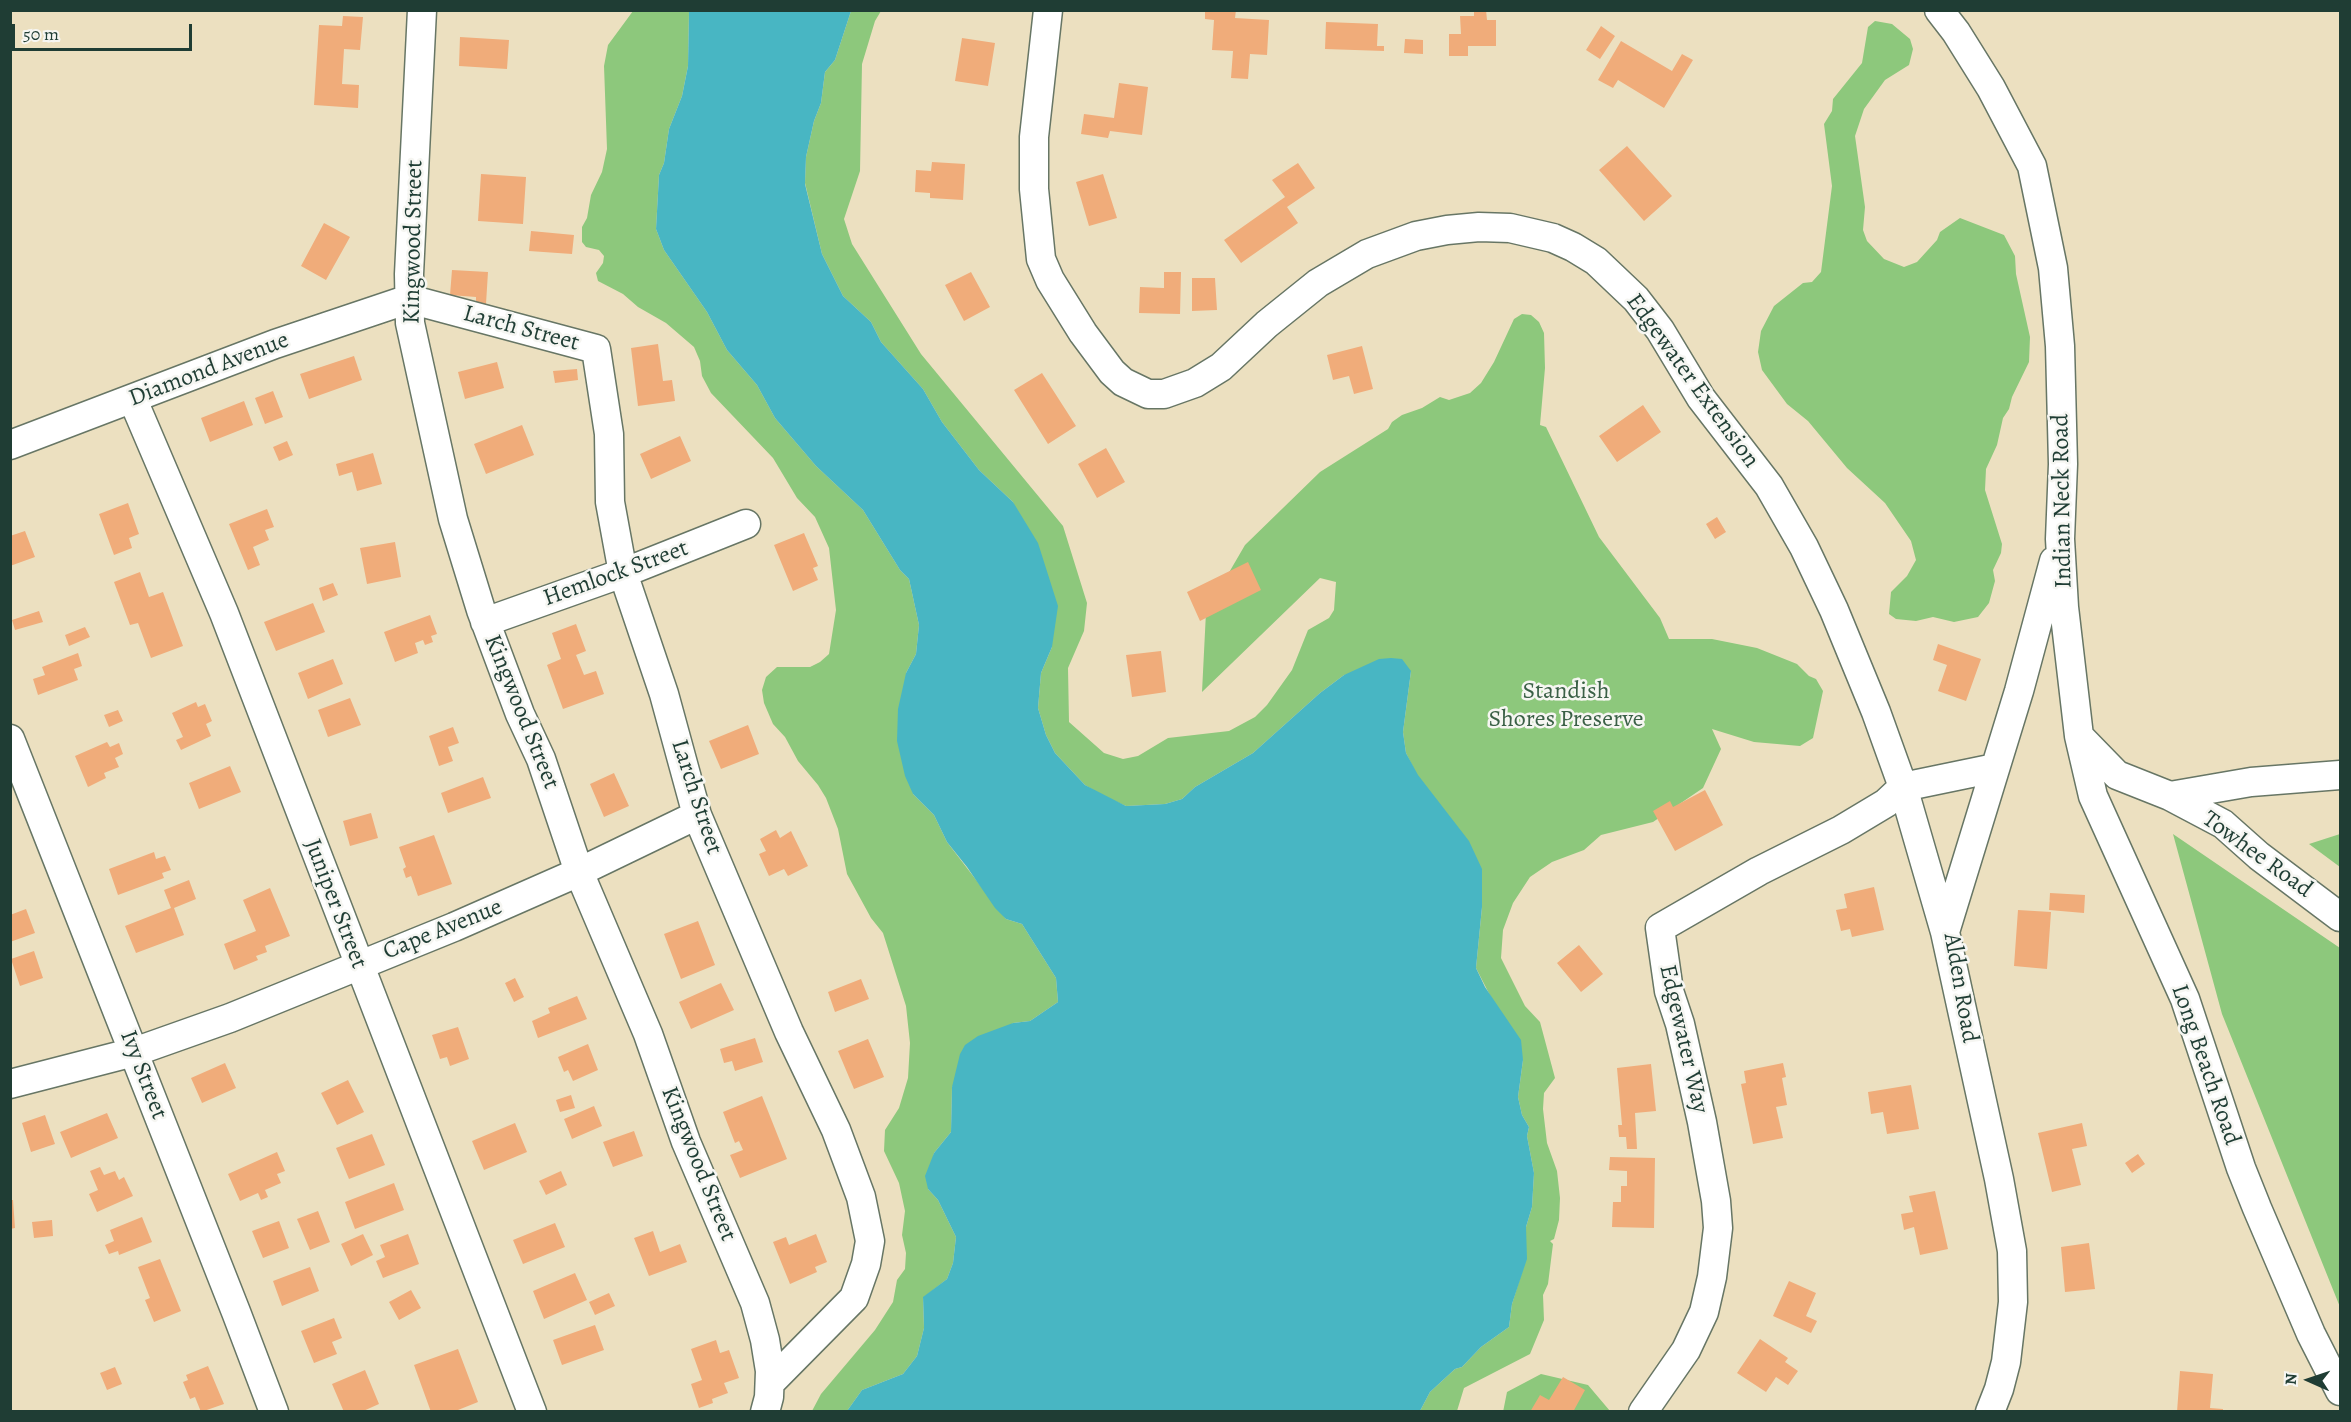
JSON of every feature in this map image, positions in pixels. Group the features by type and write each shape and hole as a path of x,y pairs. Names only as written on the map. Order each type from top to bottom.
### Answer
{"street":[{"name":"Kingwood Street","path":"422,10 409,300 413,344 453,519 485,622 520,714 541,759 579,872 648,1034 686,1142 755,1303 765,1340 770,1383 765,1412"},
{"name":"Edgewater Extension","path":"1048,10 1036,105 1034,168 1037,231 1045,272 1095,350 1123,382 1148,394 1164,394 1195,383 1221,367 1267,324 1318,283 1344,266 1391,244 1447,230 1479,227 1510,228 1532,232 1573,247 1596,261 1636,298 1659,330 1701,398 1768,486 1804,547 1834,610 1903,787 1945,932"},
{"name":"Indian Neck Road","path":"1939,10 1956,32 1991,88 2032,166 2053,268 2060,346 2063,464 2060,536 2064,607 2079,736"},
{"name":"Diamond Avenue","path":"10,445 275,344 409,300"},
{"name":"Larch Street","path":"409,300 596,349 609,434 610,502 623,573 664,694 697,814 789,1032 836,1130 861,1197 870,1241 854,1298 770,1383"},
{"name":"Juniper Street","path":"133,400 224,613 532,1412"},
{"name":"Hemlock Street","path":"485,622 623,573 746,524"},
{"name":"Alden Road","path":"1990,1412 2006,1362 2013,1302 2012,1251 1999,1179 1945,932 2019,690 2060,536"},
{"path":"2079,736 2117,775 2170,796 2251,782 2340,775"},
{"name":"Long Beach Road","path":"2079,736 2093,796 2185,999 2233,1146 2256,1208 2311,1334 2340,1391"},
{"name":"Ivy Street","path":"10,739 274,1412"},
{"path":"1903,787 1995,768"},
{"name":"Edgewater Way","path":"1643,1412 1686,1350 1704,1312 1712,1276 1718,1228 1716,1201 1702,1122 1680,1024 1669,991 1660,928 1759,871 1841,830 1886,803 1903,787"},
{"name":"Towhee Road","path":"2170,796 2223,824 2259,856 2340,917"},
{"name":"Cape Avenue","path":"10,1084 134,1052 230,1018 358,964 454,927 579,872 697,814"}],"green space":[{"path":"633,11 689,11 688,66 682,96 669,129 664,163 659,175 656,229 664,250 707,312 727,350 757,385 775,418 816,466 863,510 900,570 909,579 919,625 916,654 906,673 913,794 934,815 947,842 1006,919 1022,924 1056,978 1058,1002 1030,1021 1013,1023 952,1087 951,1132 934,1153 928,1189 938,1200 956,1237 953,1263 947,1279 923,1298 924,1328 917,1356 903,1374 862,1390 847,1411 812,1411 821,1394 875,1330 893,1302 897,1280 905,1269 906,1253 902,1235 905,1211 899,1183 884,1151 885,1130 899,1108 908,1078 910,1043 906,1006 883,933 871,918 847,874 838,829 826,798 798,761 785,737 773,724 764,703 762,690 766,677 777,667 810,667 829,654 836,610 829,548 815,517 797,498 773,458 711,393 702,376 700,361 694,347 666,323 638,307 623,294 598,281 596,273 603,263 604,256 599,250 586,247 582,242 582,227 587,218 591,195 602,172 607,149 604,66 608,45"},
{"name":"Standish Shores Preserve","path":"851,11 881,11 875,21 862,64 860,171 844,219 852,244 921,354 1063,526 1087,603 1084,631 1068,668 1069,722 1104,753 1123,759 1138,756 1168,738 1229,731 1255,717 1267,705 1292,670 1308,630 1329,618 1334,610 1336,582 1320,578 1202,692 1206,612 1245,545 1320,472 1388,429 1392,422 1402,415 1422,408 1440,397 1449,400 1470,393 1481,383 1494,362 1514,319 1522,314 1531,315 1539,322 1544,333 1545,368 1540,425 1546,427 1599,537 1660,618 1669,639 1712,639 1757,648 1797,664 1809,676 1816,679 1823,691 1813,738 1800,746 1754,742 1712,729 1721,749 1703,788 1653,822 1601,835 1584,850 1552,862 1530,877 1513,903 1503,930 1501,958 1525,1006 1540,1022 1555,1078 1544,1093 1543,1109 1547,1143 1557,1171 1560,1198 1559,1220 1554,1239 1550,1241 1553,1244 1548,1284 1543,1295 1544,1320 1530,1354 1464,1388 1457,1411 1420,1411 1430,1392 1455,1369 1462,1367 1481,1347 1509,1327 1512,1304 1526,1259 1526,1227 1532,1207 1534,1173 1527,1136 1529,1127 1522,1115 1518,1097 1523,1060 1476,968 1482,907 1406,753 1403,732 1411,671 1344,675 1320,693 1253,753 1195,787 1182,799 1165,804 1126,806 1103,796 1085,785 1055,753 1046,735 1038,708 1041,673 1052,647 1013,502 979,470 942,422 923,389 881,342 871,322 843,296 822,254 805,183 806,157 814,121 821,103 825,72 835,60"},
{"path":"1875,21 1892,24 1910,39 1913,49 1909,65 1885,80 1864,109 1855,136 1865,207 1863,230 1867,241 1884,259 1904,267 1917,262 1937,240 1940,232 1960,218 2004,235 2015,256 2016,274 2030,337 2029,362 2003,418 1997,445 1986,469 1985,490 2002,544 2001,553 1993,570 1995,581 1989,603 1978,617 1954,622 1933,617 1916,621 1896,619 1889,614 1891,592 1907,576 1916,560 1911,541 1885,503 1847,468 1808,421 1787,404 1762,370 1758,352 1761,331 1774,306 1803,283 1812,282 1821,272 1832,186 1824,124 1832,111 1833,99 1862,63 1868,27"},
{"path":"2173,834 2340,948 2340,1307 2222,1014"},
{"path":"2340,834 2340,867 2309,844"},
{"path":"1541,1374 1588,1385 1610,1411 1503,1412 1507,1392"}],"water":[{"path":"689,11 851,11 835,60 825,72 821,103 814,121 806,157 805,184 822,254 843,296 871,322 881,342 923,389 942,422 979,470 1013,502 1038,543 1058,606 1052,647 1041,673 1038,708 1046,735 1055,753 1085,785 1126,806 1165,804 1182,799 1195,787 1253,753 1320,693 1344,675 1379,659 1391,658 1402,659 1411,671 1403,732 1406,753 1418,775 1469,841 1482,869 1482,907 1476,968 1485,987 1521,1040 1523,1060 1518,1097 1522,1115 1529,1127 1527,1136 1534,1173 1532,1207 1526,1227 1527,1259 1512,1304 1509,1327 1481,1347 1462,1367 1455,1369 1430,1392 1420,1411 847,1411 862,1390 903,1374 917,1356 924,1328 923,1297 947,1279 953,1263 956,1237 938,1200 928,1189 925,1176 934,1153 951,1132 952,1087 960,1054 965,1045 978,1036 1013,1023 1030,1021 1058,1002 1056,978 1022,924 1006,919 995,908 947,842 934,815 913,794 905,776 897,741 898,709 906,673 916,654 919,625 909,579 900,570 863,510 816,466 775,418 757,385 727,350 707,312 664,250 656,229 659,175 664,163 669,129 682,96 688,66"}],"building":[{"path":"1205,10 1236,10 1235,18 1269,20 1267,55 1250,54 1248,79 1231,78 1233,51 1212,50 1214,20 1205,19"},
{"path":"1474,10 1486,10 1487,20 1496,20 1496,46 1468,46 1468,56 1449,56 1449,34 1461,34 1460,16 1474,16"},
{"path":"343,16 363,17 360,50 344,49 342,84 359,85 358,108 314,105 319,25 342,26"},
{"path":"1326,22 1378,24 1377,46 1384,46 1384,51 1325,49"},
{"path":"1601,26 1615,36 1600,59 1586,50"},
{"path":"460,37 509,40 507,69 459,66"},
{"path":"962,38 995,43 988,86 955,81"},
{"path":"1405,39 1423,40 1423,54 1404,53"},
{"path":"1621,41 1672,71 1682,54 1693,60 1664,108 1618,80 1613,88 1598,80"},
{"path":"1119,83 1148,87 1142,135 1110,131 1108,138 1081,134 1084,114 1114,118"},
{"path":"1627,146 1672,196 1644,221 1599,170"},
{"path":"932,162 965,164 963,200 930,198 930,193 915,192 916,170 931,171"},
{"path":"1298,163 1315,188 1287,207 1298,223 1241,263 1224,240 1285,197 1272,180"},
{"path":"481,174 526,177 523,224 478,221"},
{"path":"1103,174 1117,218 1089,226 1076,182"},
{"path":"324,223 350,237 326,280 301,266"},
{"path":"531,231 574,235 572,254 529,251"},
{"path":"452,270 488,272 486,304 476,303 476,297 450,295"},
{"path":"971,272 990,307 964,321 945,285"},
{"path":"1164,272 1181,272 1180,314 1139,313 1140,287 1164,288"},
{"path":"1192,278 1215,278 1217,310 1192,311"},
{"path":"658,344 663,381 672,380 675,401 638,406 631,348"},
{"path":"1362,346 1373,389 1354,394 1349,376 1333,380 1327,355"},
{"path":"354,356 362,380 309,399 300,374"},
{"path":"497,362 504,388 465,399 458,372"},
{"path":"577,369 578,380 555,383 553,371"},
{"path":"1042,373 1076,426 1048,444 1014,390"},
{"path":"273,391 283,417 265,424 255,398"},
{"path":"244,401 253,425 210,442 201,418"},
{"path":"1643,405 1661,432 1617,462 1599,436"},
{"path":"522,425 534,455 486,474 474,444"},
{"path":"680,436 691,461 651,479 640,454"},
{"path":"287,441 293,455 279,461 273,447"},
{"path":"1106,448 1125,482 1097,498 1078,464"},
{"path":"373,453 382,484 357,491 352,472 339,476 336,464"},
{"path":"128,503 139,534 129,538 132,548 114,555 99,514"},
{"path":"267,509 274,527 265,530 269,540 253,547 260,565 248,570 229,524"},
{"path":"1717,517 1726,532 1715,539 1706,524"},
{"path":"25,531 35,557 10,566 10,536"},
{"path":"804,533 818,566 813,568 818,580 793,591 774,545"},
{"path":"395,542 401,577 367,584 360,548"},
{"path":"1248,562 1261,590 1200,621 1187,592"},
{"path":"140,572 149,597 163,592 183,646 151,658 138,623 130,625 114,582"},
{"path":"333,583 338,595 323,601 319,588"},
{"path":"313,603 325,632 276,651 264,622"},
{"path":"39,611 43,622 15,630 12,620"},
{"path":"430,615 437,634 431,636 433,642 425,645 423,640 415,643 418,653 395,662 384,632"},
{"path":"576,624 586,651 576,655 584,675 596,671 604,694 563,709 547,665 561,659 552,633"},
{"path":"85,627 90,637 69,646 65,635"},
{"path":"1938,644 1981,659 1966,701 1938,691 1947,665 1933,660"},
{"path":"1161,651 1166,692 1132,697 1126,655"},
{"path":"78,653 82,666 74,669 78,680 38,695 33,679 45,675 42,667"},
{"path":"333,659 343,684 308,699 298,673"},
{"path":"350,698 361,725 328,737 318,710"},
{"path":"196,702 198,707 205,704 212,721 206,724 211,736 181,750 176,740 183,737 172,713"},
{"path":"118,710 123,721 109,727 104,715"},
{"path":"748,725 759,754 721,769 709,741"},
{"path":"453,727 459,743 448,747 453,761 439,766 429,736"},
{"path":"107,742 110,747 119,743 123,754 115,758 119,767 104,773 106,778 88,787 75,756"},
{"path":"230,766 241,792 199,809 189,783"},
{"path":"614,773 629,806 604,817 590,784"},
{"path":"483,777 491,798 448,813 441,793"},
{"path":"1705,790 1723,825 1675,851 1653,811 1670,801 1673,807"},
{"path":"371,813 378,838 350,846 343,821"},
{"path":"776,830 780,838 791,831 808,866 788,876 784,869 769,876 759,854 766,851 760,839"},
{"path":"434,835 452,884 418,896 411,876 406,878 403,869 406,867 399,847"},
{"path":"154,852 156,859 165,856 171,870 162,873 164,878 118,895 109,869"},
{"path":"189,880 196,899 174,908 184,935 136,953 125,926 171,908 164,890"},
{"path":"1874,887 1884,930 1852,937 1850,929 1841,931 1836,910 1847,908 1844,894"},
{"path":"270,888 290,936 265,946 267,952 256,956 258,960 234,970 224,944 256,931 243,900"},
{"path":"2050,893 2085,895 2084,913 2049,910"},
{"path":"26,909 35,933 10,942 10,915"},
{"path":"2018,910 2051,912 2047,969 2014,966"},
{"path":"698,921 715,965 681,979 664,934"},
{"path":"1579,945 1603,974 1581,992 1557,963"},
{"path":"34,951 43,978 20,986 11,959"},
{"path":"515,978 524,997 514,1002 505,983"},
{"path":"861,979 869,999 835,1012 828,992"},
{"path":"721,983 734,1010 691,1029 679,1002"},
{"path":"577,996 587,1019 538,1038 532,1021 550,1013 548,1008"},
{"path":"458,1027 469,1059 450,1066 447,1057 440,1059 432,1035"},
{"path":"755,1038 763,1062 735,1071 732,1061 724,1063 720,1049"},
{"path":"868,1039 884,1077 854,1089 838,1051"},
{"path":"588,1044 598,1070 573,1081 568,1070 564,1072 558,1057"},
{"path":"225,1063 236,1088 202,1103 191,1078"},
{"path":"1783,1063 1786,1077 1782,1078 1787,1105 1776,1107 1783,1138 1753,1144 1741,1084 1746,1083 1744,1071"},
{"path":"1651,1064 1656,1111 1635,1113 1637,1149 1627,1149 1626,1137 1619,1137 1618,1125 1622,1125 1617,1068"},
{"path":"348,1080 364,1112 337,1125 321,1093"},
{"path":"1911,1085 1919,1129 1887,1134 1883,1112 1871,1114 1868,1092"},
{"path":"571,1095 575,1108 560,1112 556,1100"},
{"path":"762,1096 787,1159 740,1178 730,1155 743,1150 739,1141 735,1143 723,1112"},
{"path":"594,1106 602,1126 572,1139 564,1119"},
{"path":"107,1113 118,1138 71,1158 60,1132"},
{"path":"45,1115 55,1144 31,1152 22,1123"},
{"path":"515,1123 527,1152 484,1170 472,1141"},
{"path":"2082,1123 2087,1146 2072,1149 2081,1185 2052,1192 2038,1133"},
{"path":"634,1131 643,1156 613,1167 603,1142"},
{"path":"372,1134 385,1165 349,1179 336,1148"},
{"path":"277,1152 285,1171 277,1174 281,1183 265,1190 268,1197 261,1200 258,1193 240,1201 228,1174"},
{"path":"2138,1154 2145,1164 2132,1173 2125,1163"},
{"path":"1610,1157 1655,1158 1654,1228 1612,1227 1613,1202 1621,1202 1621,1186 1627,1186 1627,1171 1609,1170"},
{"path":"100,1167 104,1175 115,1171 119,1180 124,1177 133,1196 97,1212 89,1194 98,1190 90,1171"},
{"path":"561,1171 567,1185 546,1195 539,1181"},
{"path":"394,1183 404,1210 355,1229 345,1202"},
{"path":"1935,1191 1948,1249 1920,1255 1914,1227 1904,1230 1901,1214 1913,1212 1909,1196"},
{"path":"10,1200 13,1200 15,1228 10,1229"},
{"path":"318,1211 330,1242 310,1250 297,1219"},
{"path":"142,1217 152,1242 119,1255 118,1251 109,1254 105,1245 114,1241 110,1230"},
{"path":"52,1220 53,1236 34,1238 32,1222"},
{"path":"279,1221 289,1248 263,1258 252,1231"},
{"path":"555,1223 565,1247 523,1264 513,1240"},
{"path":"653,1231 660,1252 680,1244 687,1262 649,1276 634,1238"},
{"path":"363,1234 373,1255 351,1266 341,1244"},
{"path":"408,1234 419,1264 383,1278 376,1261 385,1257 380,1245"},
{"path":"816,1234 827,1262 815,1267 817,1272 790,1284 773,1242 786,1237 789,1245"},
{"path":"2089,1243 2095,1289 2065,1292 2061,1247"},
{"path":"160,1259 181,1311 154,1322 145,1300 150,1298 138,1267"},
{"path":"310,1267 319,1291 282,1306 273,1281"},
{"path":"575,1273 587,1300 544,1319 533,1291"},
{"path":"1789,1281 1816,1293 1806,1316 1817,1321 1811,1333 1773,1316"},
{"path":"411,1290 421,1308 399,1320 389,1302"},
{"path":"609,1293 615,1306 595,1315 589,1302"},
{"path":"334,1318 342,1338 332,1342 337,1354 314,1363 301,1331"},
{"path":"595,1325 604,1350 562,1365 553,1340"},
{"path":"1760,1339 1788,1358 1785,1362 1798,1371 1788,1385 1776,1377 1766,1392 1737,1373"},
{"path":"716,1340 720,1353 729,1350 739,1378 724,1383 728,1393 712,1399 713,1403 699,1408 691,1384 702,1380 691,1349"},
{"path":"458,1349 478,1402 453,1412 431,1412 414,1365"},
{"path":"208,1366 224,1404 201,1412 195,1397 190,1399 183,1382 188,1380 186,1375"},
{"path":"115,1367 122,1384 107,1390 100,1373"},
{"path":"365,1370 379,1404 361,1412 344,1412 332,1384"},
{"path":"2180,1371 2213,1374 2210,1408 2223,1409 2223,1412 2177,1412"},
{"path":"1563,1377 1585,1390 1573,1412 1530,1412 1540,1395 1549,1400"}]}
